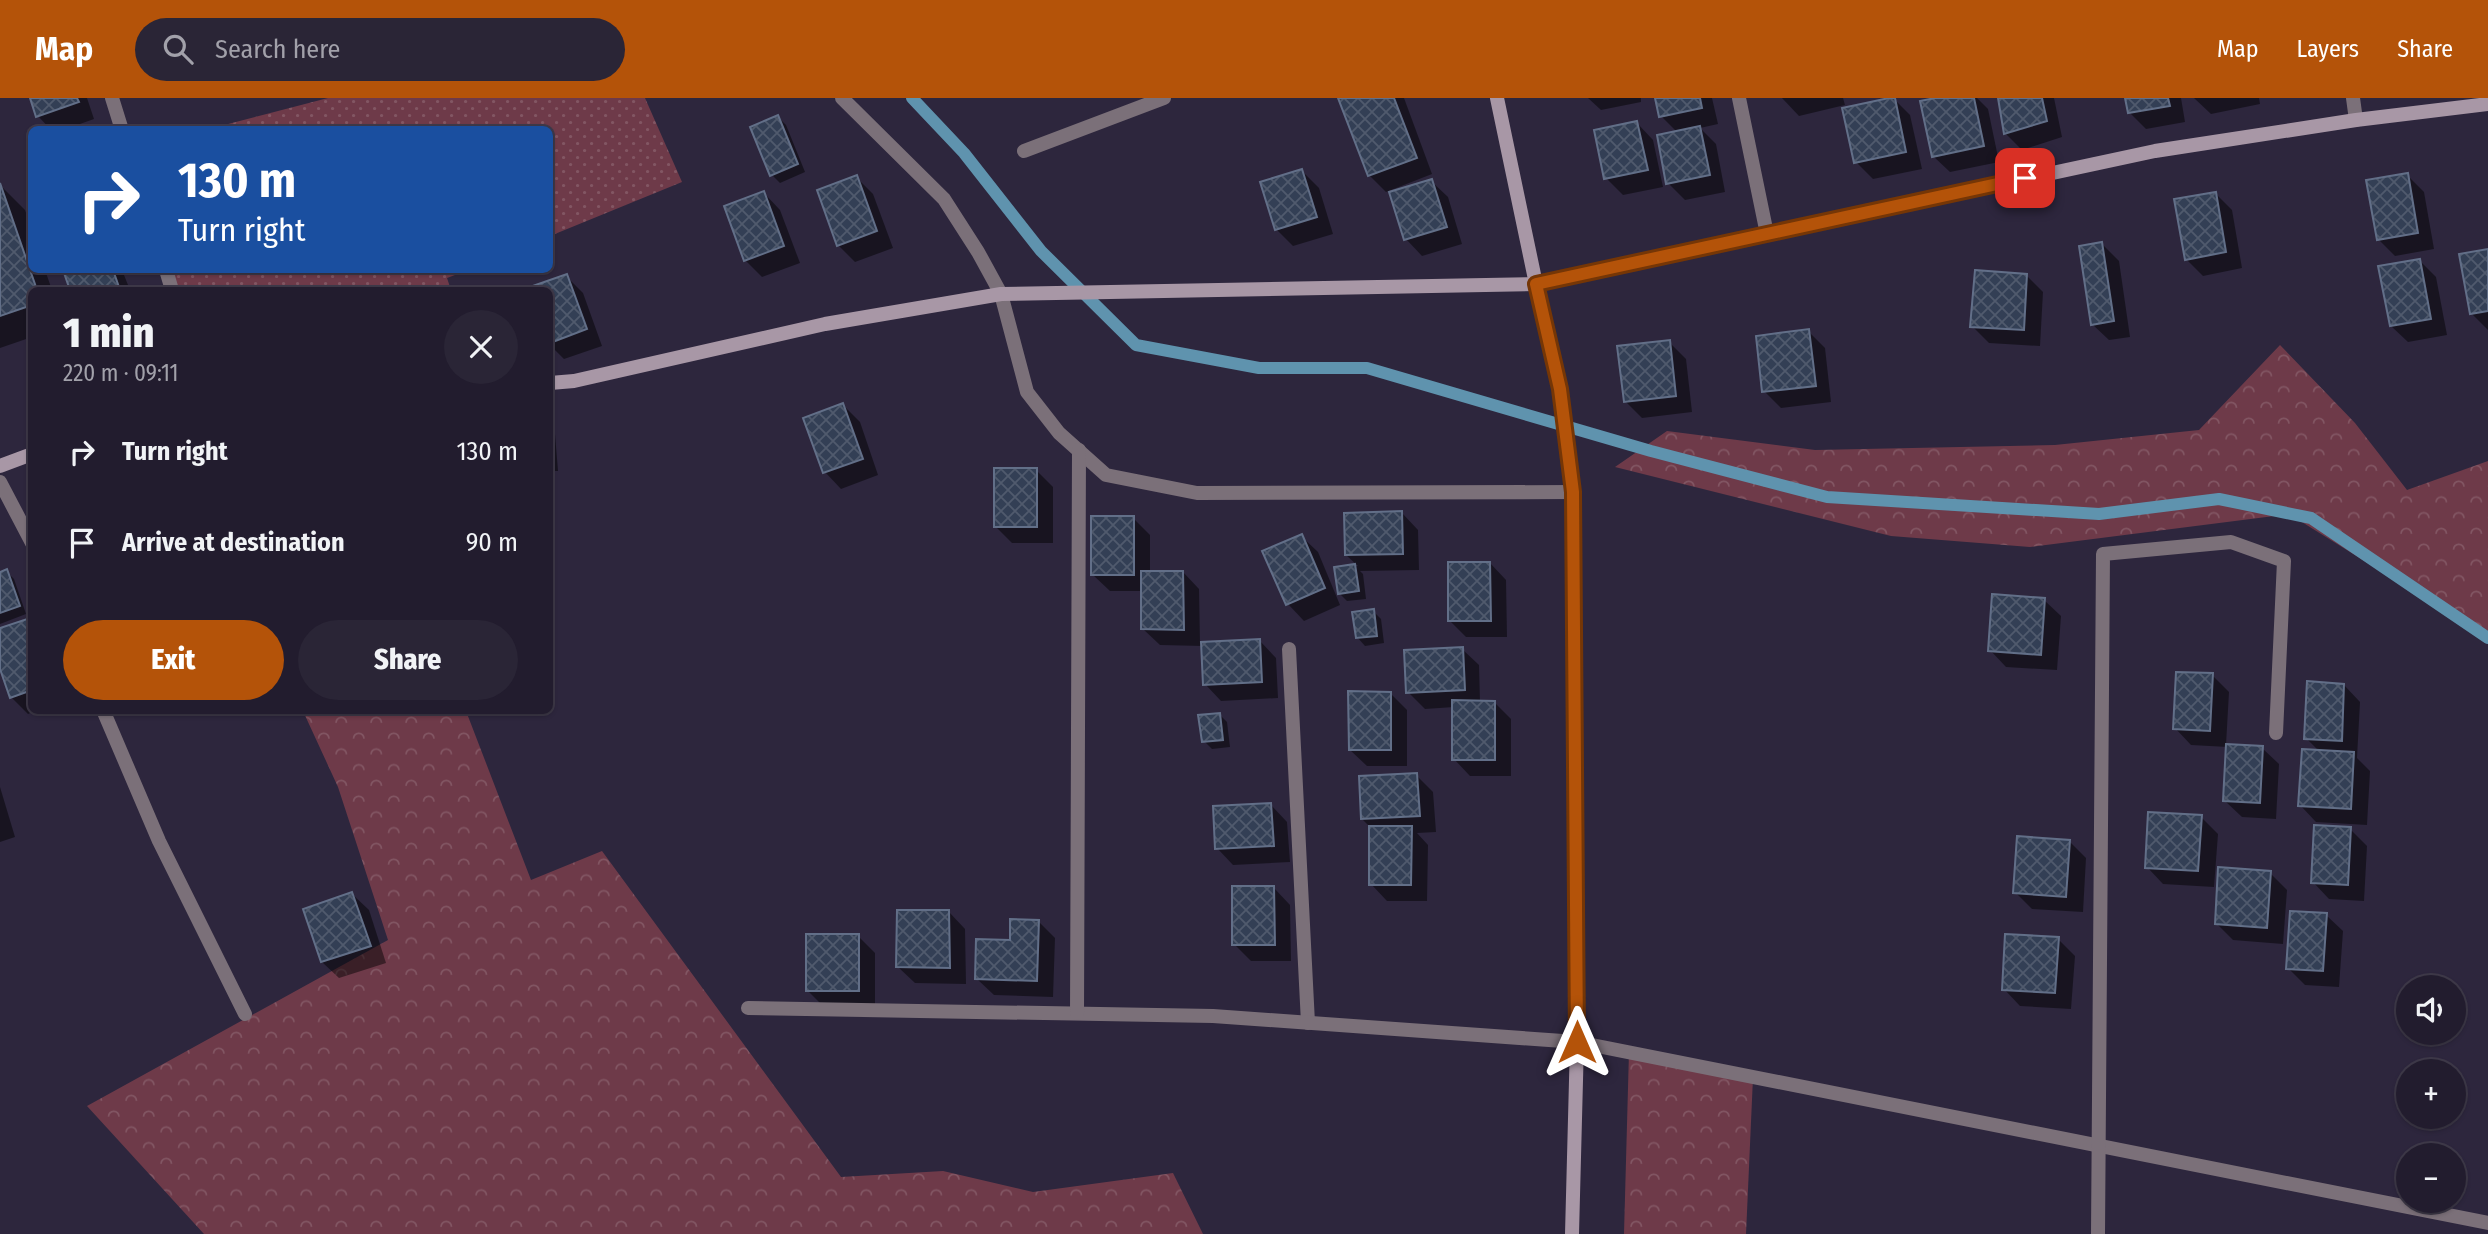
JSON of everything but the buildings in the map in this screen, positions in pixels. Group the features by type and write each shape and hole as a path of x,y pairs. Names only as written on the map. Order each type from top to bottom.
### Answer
{"street":[{"path":"112,98 121,126"},
{"path":"842,98 944,199 1001,294 1027,392 1059,433 1106,475 1197,493 1573,492"},
{"path":"1024,151 1164,98"},
{"path":"1497,98 1562,398 1573,492 1577,1042 1572,1234"},
{"path":"1739,98 1767,234"},
{"path":"2353,98 2356,120"},
{"path":"553,383 573,381 825,324 1001,294 1536,284 2155,150 2356,120 2488,104"},
{"path":"1077,1013 1079,450"},
{"path":"0,466 28,456"},
{"path":"0,482 28,535"},
{"path":"2098,1234 2103,554 2231,542 2284,561 2276,733"},
{"path":"1289,649 1308,1023"},
{"path":"105,714 159,841 244,1014"},
{"path":"748,1008 1213,1016 1577,1042 2488,1223"}],"green space":[{"path":"328,98 645,98 682,182 553,235 553,126 221,126"},
{"path":"167,273 460,273 447,278 450,287 171,287"},
{"path":"2280,345 2355,423 2407,490 2488,461 2488,638 2289,514 2030,547 1891,536 1615,467 1667,431 1815,450 2055,445 2199,430"},
{"path":"304,714 467,714 531,880 602,851 841,1177 943,1171 1033,1192 1173,1173 1203,1234 204,1234 87,1106 388,940 338,787"},
{"path":"1629,1052 1753,1077 1746,1234 1624,1234"}],"waterway":[{"path":"912,98 964,153 1041,251 1136,345 1259,368 1367,368 1651,451 1827,497 2099,514 2219,499 2311,518 2488,638"}],"route":[{"path":"1577,1042 1573,492 1560,389 1536,284 2025,178"}]}
